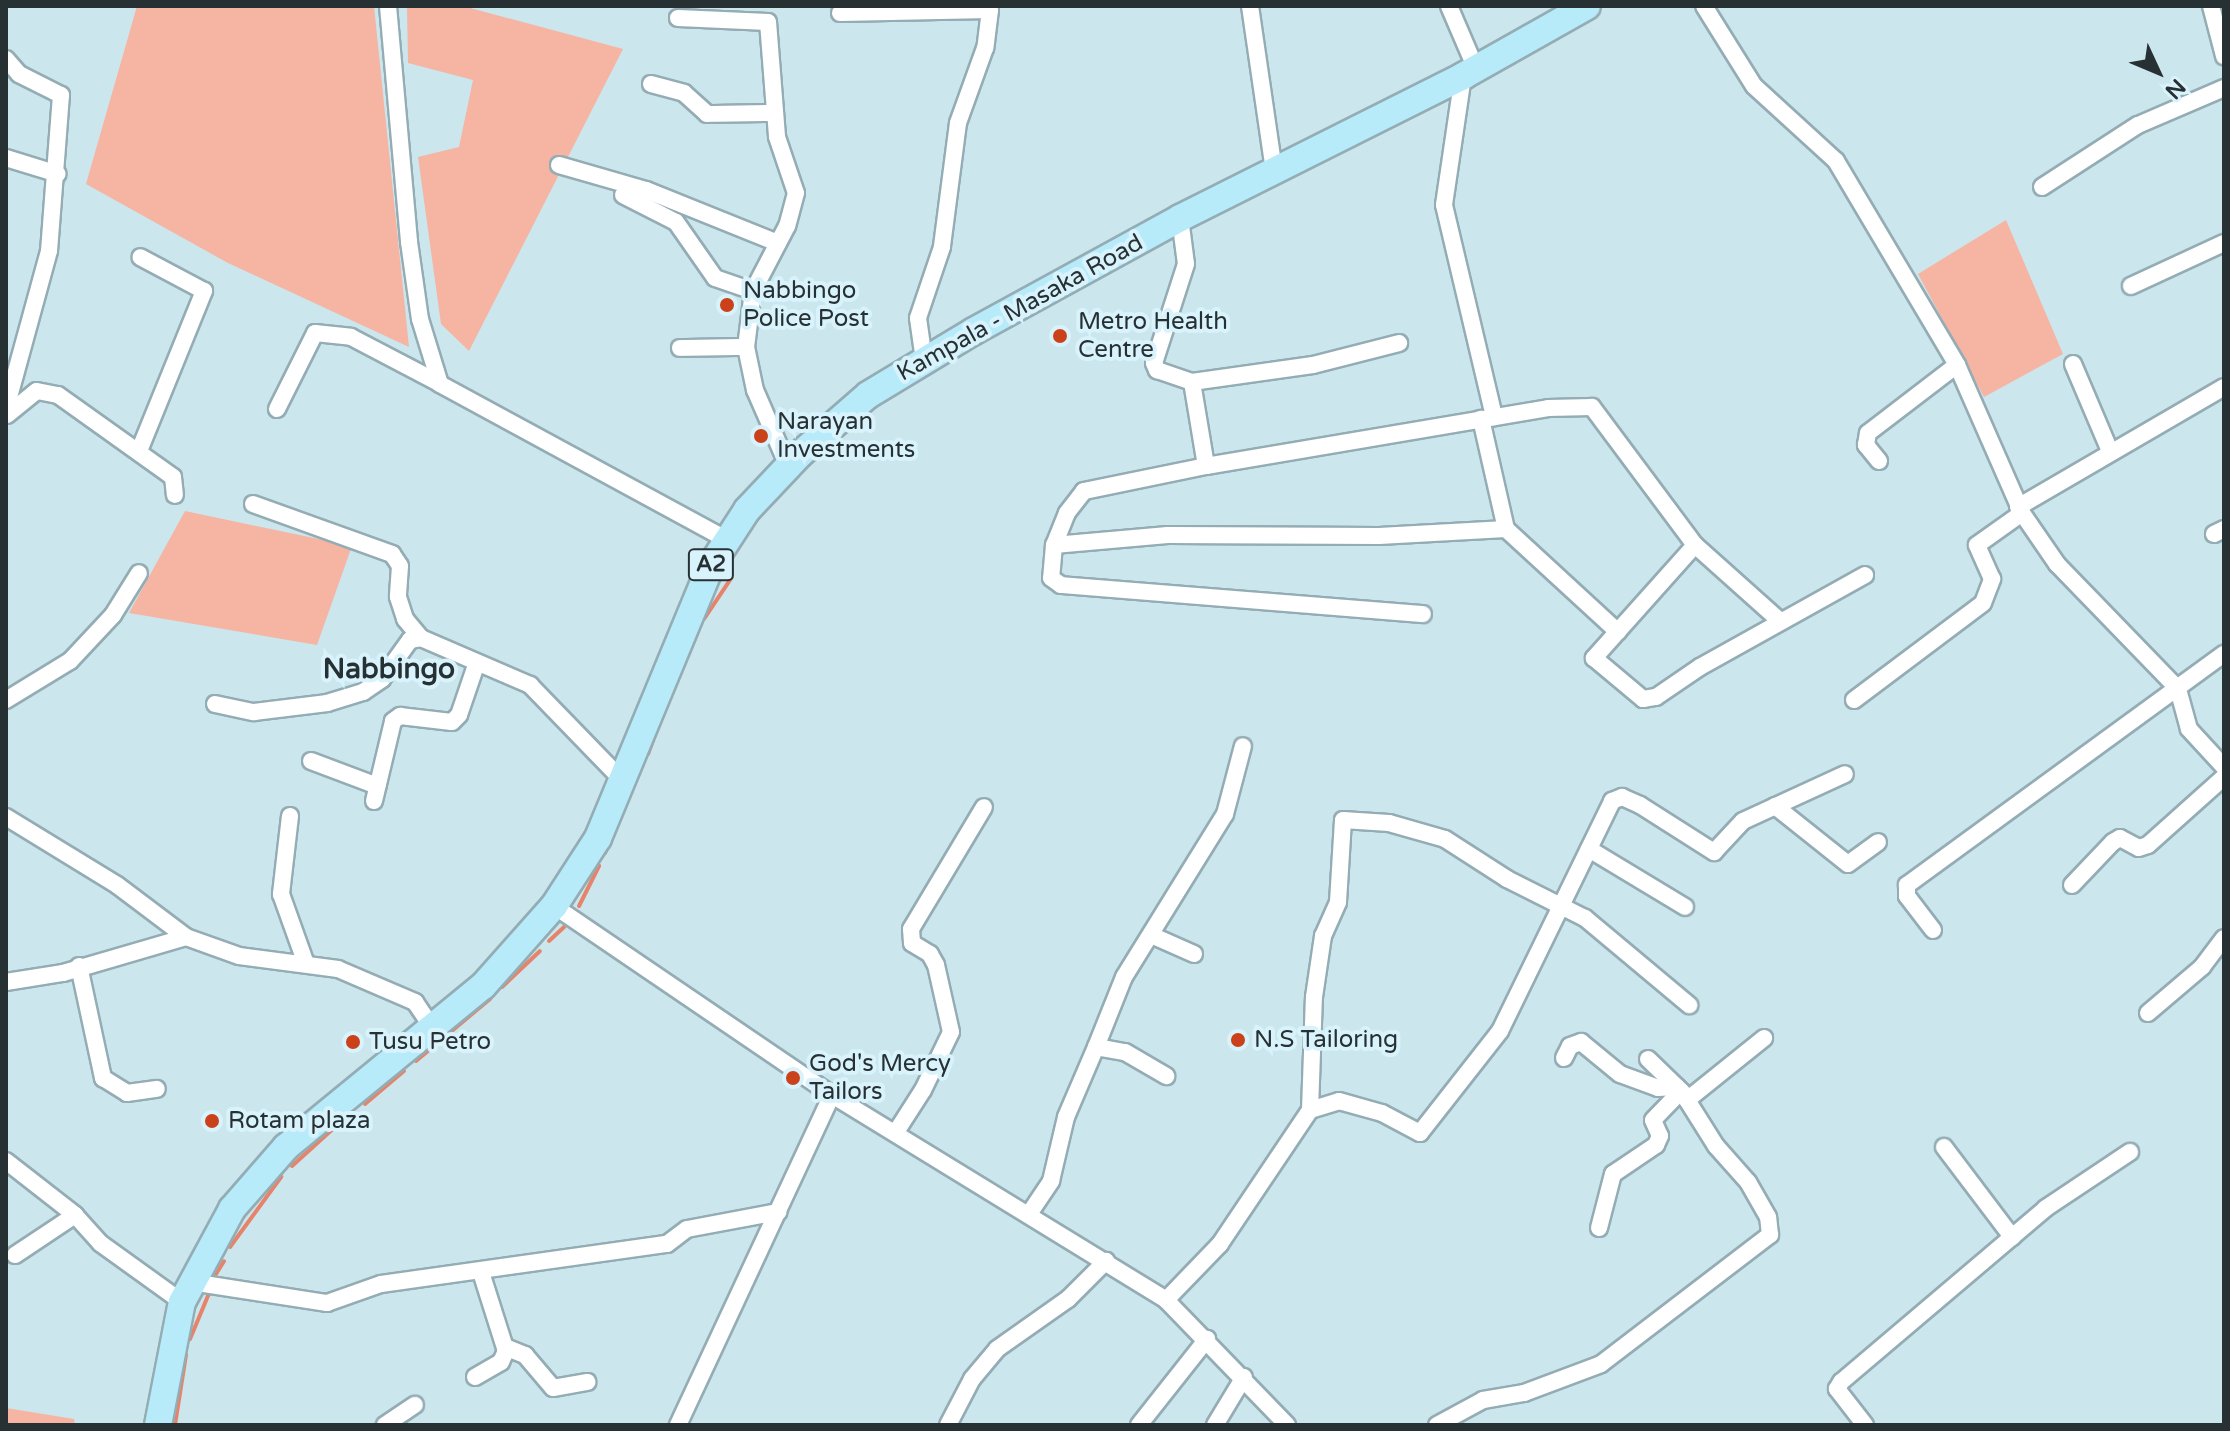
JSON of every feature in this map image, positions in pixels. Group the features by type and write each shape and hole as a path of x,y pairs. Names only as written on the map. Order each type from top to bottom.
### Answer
{"main road":[{"name":"Kampala - Masaka Road","path":"158,1425 187,1292 232,1209 286,1147 483,986 554,906 598,838 685,619 726,539 788,466 856,404 924,360 1180,218 1470,73 1587,6"}],"street":[{"path":"388,6 409,242 420,319 440,384"},
{"path":"1250,6 1274,170"},
{"path":"1449,6 1470,73 1455,117 1444,205 1488,418 1506,529 1618,632"},
{"path":"1704,6 1754,86 1836,161 1957,365 2020,510 2057,564 2178,689 2189,729 2224,767"},
{"path":"2224,6 2211,6 2224,56"},
{"path":"840,13 990,8 985,48 958,123 942,247 918,318 924,360"},
{"path":"678,18 768,22 774,113 796,193 778,243 753,291 746,347 755,390 788,466"},
{"path":"6,59 19,74 61,95 58,174 49,251 6,408"},
{"path":"651,84 684,93 707,114 774,113"},
{"path":"2042,187 2138,125 2224,88"},
{"path":"1433,91 1455,117"},
{"path":"6,158 58,174"},
{"path":"559,165 646,190 778,243"},
{"path":"623,195 676,222 715,278 753,291"},
{"path":"1180,218 1186,264 1154,363 1157,370 1192,382 1313,365 1399,343"},
{"path":"2131,286 2224,243"},
{"path":"139,451 204,291 140,257"},
{"path":"277,409 315,333 351,337 726,539"},
{"path":"680,348 746,347"},
{"path":"2073,364 2110,451"},
{"path":"1879,461 1866,445 1868,433 1957,365"},
{"path":"1192,382 1206,466"},
{"path":"1854,700 1983,603 1992,579 1977,545 2020,510 2110,451 2224,387"},
{"path":"6,416 37,391 58,395 173,477 175,495"},
{"path":"1423,614 1061,585 1049,572 1054,545 1067,513 1084,491 1206,466 1575,404 1592,407 1695,545 1780,621"},
{"path":"253,504 392,554 400,566 398,597 405,619 421,638 538,691 622,780"},
{"path":"1054,545 1168,535 1379,536 1506,529"},
{"path":"1695,545 1595,659 1648,700 1780,621 1865,575"},
{"path":"6,700 70,661 113,615 139,573"},
{"path":"215,704 254,712 351,696 382,679 400,650 421,638"},
{"path":"1933,930 1907,896 1907,885 2224,654"},
{"path":"311,761 376,794 393,721 400,716 452,722 459,715 476,665"},
{"path":"1029,1214 1051,1181 1066,1117 1124,977 1225,814 1243,746"},
{"path":"1310,1110 1339,1101 1382,1113 1420,1133 1500,1031 1557,906 1617,797 1669,821 1714,852 1737,825 1845,774"},
{"path":"2072,885 2120,838 2139,848 2148,845 2224,777"},
{"path":"1775,806 1848,864 1878,842"},
{"path":"896,1132 929,1080 951,1032 936,965 930,954 912,943 911,929 984,807"},
{"path":"290,816 281,894 305,961"},
{"path":"6,817 117,885 186,937 239,956 305,961 400,994 415,1002 432,1027"},
{"path":"1166,1300 1220,1244 1310,1110 1314,997 1323,936 1338,902 1343,820 1389,823 1445,839 1557,906 1585,918 1689,1005"},
{"path":"1589,849 1685,907"},
{"path":"554,906 832,1095 1166,1300 1244,1377 1287,1425"},
{"path":"1151,935 1194,954"},
{"path":"6,982 186,937"},
{"path":"2148,1013 2202,967 2224,938"},
{"path":"79,966 103,1078 127,1093 157,1089"},
{"path":"1599,1228 1613,1174 1656,1145 1660,1136 1653,1120 1682,1092 1764,1038"},
{"path":"1564,1058 1570,1046 1581,1042 1620,1074 1658,1088 1682,1092"},
{"path":"1096,1047 1125,1052 1166,1076"},
{"path":"1437,1425 1483,1400 1524,1393 1601,1364 1770,1235 1768,1217 1748,1182 1716,1146 1682,1092 1648,1059"},
{"path":"678,1425 832,1095"},
{"path":"1944,1147 2012,1237"},
{"path":"1865,1425 1837,1389 1841,1382 2012,1237 2130,1152"},
{"path":"6,1161 75,1215 100,1243 187,1292 327,1303 381,1284 667,1244 687,1229 778,1212"},
{"path":"15,1255 75,1215"},
{"path":"948,1425 972,1379 997,1349 1068,1299 1106,1261"},
{"path":"475,1377 501,1362 505,1347 481,1272"},
{"path":"1139,1425 1207,1339"},
{"path":"505,1347 525,1355 553,1388 587,1382"},
{"path":"1215,1425 1244,1377"},
{"path":"385,1425 415,1405"}],"shaded area":[{"path":"137,6 374,6 409,347 228,263 86,184"},
{"path":"407,6 463,6 623,49 469,351 441,324 418,157 459,147 473,80 408,63"},
{"path":"2006,220 2063,354 1984,397 1918,274"},
{"path":"185,511 352,546 317,645 129,613"},
{"path":"6,1408 74,1419 75,1425 6,1425"}],"waterway":[{"path":"704,619 732,577"},
{"path":"688,655 697,634"},
{"path":"648,754 656,732"},
{"path":"605,853 633,787"},
{"path":"579,906 599,866"},
{"path":"549,941 564,927"},
{"path":"502,987 540,951"},
{"path":"416,1061 490,999"},
{"path":"365,1104 404,1071"},
{"path":"292,1166 335,1127"},
{"path":"230,1247 281,1177"},
{"path":"216,1274 224,1261"},
{"path":"190,1339 210,1291"},
{"path":"175,1425 186,1355"}],"place":[{"name":"Nabbingo Police Post","path":"727,305"},
{"name":"Metro Health Centre","path":"1060,336"},
{"name":"Narayan Investments","path":"761,436"},
{"name":"N.S Tailoring","path":"1238,1040"},
{"name":"Tusu Petro","path":"353,1042"},
{"name":"God's Mercy Tailors","path":"793,1078"},
{"name":"Rotam plaza","path":"212,1121"}],"district":[{"name":"Nabbingo","path":"389,669"}]}
